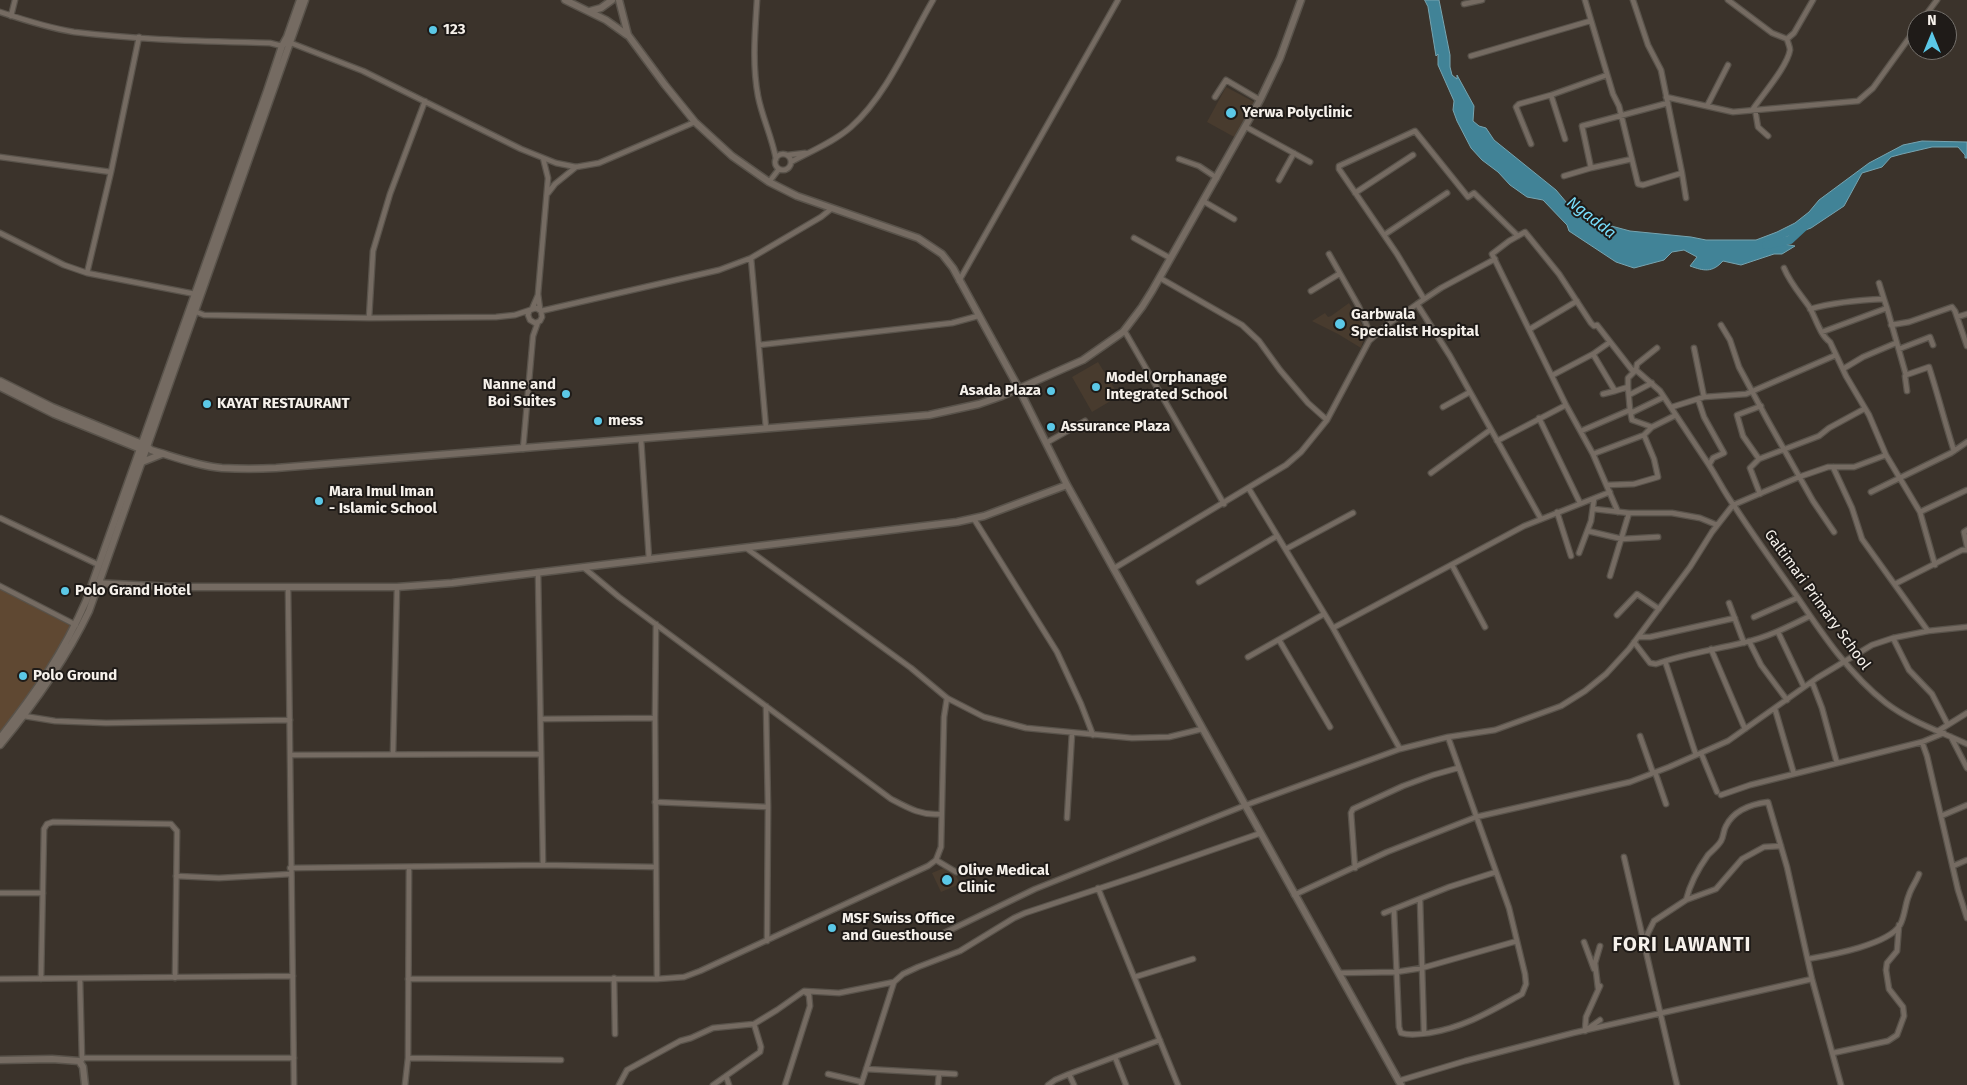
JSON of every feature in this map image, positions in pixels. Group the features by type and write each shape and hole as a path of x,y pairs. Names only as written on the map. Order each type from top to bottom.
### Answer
{"street":[{"path":"11,16 15,0"},
{"path":"0,746 55,674 74,643 142,462 195,294 300,0"},
{"path":"0,738 59,657 96,583 99,565 145,448 305,0"},
{"path":"564,0 590,11 628,35 664,85 694,122 732,156 769,182 831,209 909,235 928,243 942,254 1018,387 1067,485 1399,1083 1464,1060 1812,979"},
{"path":"590,11 601,8 612,0"},
{"path":"619,0 628,35"},
{"path":"757,0 754,50 756,83 774,144 776,164 779,169"},
{"path":"779,169 787,169 791,162 834,139 851,127 865,112 890,76 933,0"},
{"path":"959,281 1118,0"},
{"path":"1296,0 1296,15"},
{"path":"0,387 54,414 145,448 199,464 221,468 247,469 522,449 921,416 979,404 1083,360 1124,330 1142,307 1160,278 1246,127 1280,58 1301,0"},
{"path":"1464,4 1482,0"},
{"path":"1584,0 1606,75 1621,114 1638,184 1648,184 1682,173"},
{"path":"1633,0 1648,45 1661,70 1686,198"},
{"path":"1728,0 1772,33 1787,39 1790,48 1782,67 1754,109 1758,127 1768,136"},
{"path":"1787,39 1794,33 1813,0"},
{"path":"0,12 74,32 139,38 270,43 282,46"},
{"path":"1471,56 1590,20"},
{"path":"87,273 111,172 139,38"},
{"path":"1666,97 1733,112 1858,101 1874,88 1907,41"},
{"path":"291,43 363,71 543,158 576,167 599,163 694,122"},
{"path":"1708,106 1728,65"},
{"path":"1532,144 1516,106 1606,75"},
{"path":"1215,97 1226,80 1260,100"},
{"path":"1551,95 1565,138"},
{"path":"369,318 373,251 390,194 425,101"},
{"path":"1591,168 1582,126 1621,114 1668,103"},
{"path":"1246,127 1310,162"},
{"path":"1424,299 1384,235 1339,169 1339,166 1415,131 1468,197 1474,193 1518,236 1492,254 1553,375 1566,405 1593,454 1618,512"},
{"path":"774,144 791,162"},
{"path":"776,159 785,154 807,153"},
{"path":"1279,180 1294,153"},
{"path":"1355,193 1413,155"},
{"path":"0,157 111,172"},
{"path":"542,317 538,294 547,194 547,169 543,158"},
{"path":"1179,159 1199,166 1217,178"},
{"path":"1564,176 1632,159"},
{"path":"547,194 555,184 576,167"},
{"path":"769,182 779,169"},
{"path":"1384,235 1447,193"},
{"path":"1203,201 1234,219"},
{"path":"515,315 531,310 556,309 719,270 751,258 821,217 831,209"},
{"name":"Galtimari Primary School","path":"1518,236 1528,232 1594,326 1598,326 1632,370 1636,370 1652,383 1672,407 1733,505 1810,616 1864,685 1887,704 1914,720 1967,744"},
{"path":"0,233 64,265 87,273 195,294"},
{"path":"1134,238 1170,258"},
{"path":"1329,254 1359,307 1372,338"},
{"path":"751,258 766,428"},
{"path":"1113,569 1286,465 1301,452 1327,420 1372,338 1440,288 1494,259"},
{"path":"1784,268 1789,281 1810,309 1825,339 1830,342 1864,409 1869,415 1886,454 1920,512 1936,565"},
{"path":"1311,291 1339,274"},
{"path":"1160,278 1242,325 1259,341 1280,370 1308,403 1327,420"},
{"path":"1879,283 1906,375 1907,391"},
{"path":"533,336 530,319 531,310 538,294"},
{"path":"1810,309 1848,300 1884,300"},
{"path":"1530,329 1577,301"},
{"path":"1417,304 1450,356 1541,519"},
{"path":"1891,325 1952,307 1967,346"},
{"path":"1822,332 1887,308"},
{"path":"522,449 533,336 542,317 556,309"},
{"path":"194,310 204,315 369,318 515,315 530,319 535,323 538,322"},
{"path":"1957,317 1967,314"},
{"path":"759,345 952,323 978,316"},
{"path":"1721,325 1730,340 1739,367 1799,477 1834,532"},
{"path":"1124,330 1224,504"},
{"path":"1898,349 1930,337 1933,345"},
{"path":"1553,375 1593,354 1610,342"},
{"path":"1843,369 1864,356 1896,343"},
{"path":"1652,427 1632,420 1628,378 1636,370 1638,364 1658,348"},
{"path":"1694,348 1704,397"},
{"path":"1593,354 1616,391"},
{"path":"1672,407 1704,397 1737,395 1836,355"},
{"path":"1906,375 1929,367 1954,451"},
{"path":"0,381 52,407 145,448"},
{"path":"1629,395 1652,383"},
{"path":"1604,394 1628,388"},
{"path":"1443,407 1470,392"},
{"path":"1581,431 1630,410 1632,412 1664,397"},
{"path":"1698,399 1704,417 1724,453 1713,458 1709,465"},
{"path":"1497,441 1566,405"},
{"path":"1760,459 1747,442 1737,415 1761,406"},
{"path":"1760,494 1750,468 1760,459 1784,448 1819,436 1829,428 1864,409"},
{"path":"1593,454 1644,435 1652,427 1676,415"},
{"path":"1539,418 1580,503"},
{"path":"1046,443 1085,421"},
{"path":"1431,473 1490,430"},
{"path":"1607,485 1634,484 1658,477 1654,459 1644,435"},
{"path":"642,439 649,559"},
{"path":"1872,492 1954,451 1967,442"},
{"path":"142,462 153,456 164,454"},
{"path":"942,934 1035,889 1246,805 1400,749 1448,737 1495,730 1561,706 1585,692 1606,674 1639,637 1733,505 1799,477 1833,467 1854,467 1886,454"},
{"path":"1833,467 1852,508 1862,539 1928,630"},
{"path":"96,583 397,587 452,583 974,519 1067,485"},
{"path":"1249,488 1333,628 1400,749"},
{"path":"1920,512 1967,490"},
{"path":"1333,628 1541,519 1610,492"},
{"path":"1579,552 1588,531 1594,509 1594,499"},
{"path":"1594,509 1629,513 1672,512 1700,518 1717,525"},
{"path":"1286,549 1353,512"},
{"path":"1557,512 1571,556"},
{"path":"1610,576 1629,513"},
{"path":"0,518 99,565"},
{"path":"974,519 1057,652 1093,735"},
{"path":"1895,584 1967,548 1964,532 1967,530"},
{"path":"1588,531 1622,539 1658,537"},
{"path":"1199,582 1277,536"},
{"path":"746,547 910,668 947,698 984,717 1026,728 1132,738 1169,737 1202,729"},
{"path":"1452,565 1485,627"},
{"path":"582,566 619,597 892,799 911,810 930,815 941,814"},
{"path":"538,572 543,865"},
{"path":"0,586 76,625"},
{"path":"288,587 294,1085"},
{"path":"392,754 397,587"},
{"path":"1617,615 1637,594 1659,609"},
{"path":"1754,617 1798,598"},
{"path":"1729,603 1746,642 1787,700"},
{"path":"1248,658 1324,614"},
{"path":"1634,642 1650,663 1656,664 1711,649 1746,642 1778,632 1810,616"},
{"path":"1639,637 1650,637 1735,618"},
{"path":"656,624 654,718 657,979"},
{"path":"1294,895 1387,852 1476,817 1630,782 1654,773 1728,741 1804,687 1872,645 1928,630 1967,627"},
{"path":"1778,632 1804,687"},
{"path":"1893,638 1909,670 1932,694 1948,725"},
{"path":"1279,640 1330,727"},
{"path":"1711,649 1745,730"},
{"path":"1665,661 1699,754 1719,793 1948,734 1967,768"},
{"path":"1812,682 1822,708 1837,763"},
{"path":"408,979 657,979 684,977 767,941 928,866 936,860 941,847 944,717 947,698"},
{"path":"766,706 768,807 767,941"},
{"path":"1775,709 1794,774"},
{"path":"1938,732 1967,713"},
{"path":"24,716 55,721 106,723 290,720"},
{"path":"542,719 654,718"},
{"path":"1067,818 1072,733"},
{"path":"1640,736 1666,804"},
{"path":"1394,911 1399,1027 1402,1033 1410,1035 1462,1026 1522,994 1526,984 1522,957 1509,908 1448,737"},
{"path":"1922,742 1967,918"},
{"path":"290,755 541,754"},
{"path":"1355,868 1351,813 1353,809 1418,780 1458,768"},
{"path":"655,802 768,807"},
{"path":"1686,900 1694,878 1708,855 1721,841 1725,827 1730,820 1743,809 1756,803 1768,802 1781,846 1812,979 1841,1085"},
{"path":"1942,816 1967,805"},
{"path":"42,979 44,829 47,824 53,822 171,824 177,831 175,978"},
{"path":"619,1085 627,1070 680,1041 713,1028 754,1024 804,991 839,993 894,982 903,974 918,967 960,952 1014,918 1261,833"},
{"path":"1647,958 1647,935 1654,921 1686,900 1716,889 1742,859 1764,847 1781,846"},
{"path":"1624,857 1677,1085"},
{"path":"936,860 956,872"},
{"path":"1954,866 1967,860"},
{"path":"290,868 543,865 656,867"},
{"path":"405,1085 408,1058 409,867"},
{"path":"1384,913 1394,911 1449,887 1496,872"},
{"path":"176,876 219,878 290,874"},
{"path":"1833,1053 1888,1041 1897,1035 1904,1016 1903,1007 1889,989 1886,980 1886,970 1887,963 1897,951 1899,926 1909,894 1919,874"},
{"path":"1098,888 1178,1085"},
{"path":"0,893 43,893"},
{"path":"1420,899 1424,1033"},
{"path":"1808,959 1846,951 1871,943 1891,934 1899,926"},
{"path":"1339,973 1396,972 1422,968 1517,941"},
{"path":"1584,942 1599,988 1586,1017 1585,1031"},
{"path":"1596,975 1596,954 1600,946"},
{"path":"1135,977 1193,959"},
{"path":"0,979 293,976"},
{"path":"614,978 615,1034"},
{"path":"80,979 82,1061 85,1085"},
{"path":"828,1074 861,1083 894,982"},
{"path":"785,1085 810,1006 809,995 804,991"},
{"path":"1585,1031 1600,1020"},
{"path":"713,1085 760,1052 761,1047 754,1024"},
{"path":"1048,1085 1069,1074 1160,1040"},
{"path":"1115,1056 1126,1085"},
{"path":"0,1060 82,1061 294,1058"},
{"path":"408,1058 561,1060"},
{"path":"866,1069 955,1074"},
{"path":"938,1085 939,1074"},
{"path":"1069,1074 1074,1085"},
{"path":"726,1076 730,1085"}],"shaded area":[{"name":"Yerwa Polyclinic","path":"1226,87 1256,103 1236,138 1207,122"},
{"name":"Garbwala Specialist Hospital","path":"1349,303 1366,331 1361,348 1312,321 1325,313 1328,317 1331,316"},
{"name":"Model Orphanage Integrated School","path":"1098,362 1119,396 1092,412 1072,377"},
{"name":"Polo Ground","path":"0,589 74,627 31,697 0,732"},
{"name":"Olive Medical Clinic","path":"946,867 948,872 956,876 960,884 941,892 932,873"}],"water":[{"path":"1425,0 1439,0 1452,75 1457,79 1457,75 1474,106 1473,121 1479,126 1486,128 1494,140 1556,190 1572,209 1585,219 1630,231 1706,240 1756,240 1795,223 1809,212 1819,200 1869,163 1903,145 1922,141 1967,142 1967,158 1965,158 1965,155 1958,147 1932,147 1891,157 1882,167 1862,173 1844,206 1811,228 1773,242 1795,246 1782,254 1774,254 1741,265 1723,261 1715,268 1704,270 1690,266 1697,257 1684,250 1672,252 1664,260 1634,268 1616,262 1569,231 1567,225 1543,200 1527,197 1510,185 1471,148 1457,121 1453,110 1454,101 1438,65 1438,54 1436,56 1428,7"}],"waterway":[{"name":"Ngadda","path":"1766,245 1790,240 1804,227"}],"place":[{"name":"123","path":"433,30"},
{"name":"Yerwa Polyclinic","path":"1231,113"},
{"name":"Garbwala Specialist Hospital","path":"1340,324"},
{"name":"Model Orphanage Integrated School","path":"1096,387"},
{"name":"Asada Plaza","path":"1051,391"},
{"name":"Nanne and Boi Suites","path":"566,394"},
{"name":"KAYAT RESTAURANT","path":"207,404"},
{"name":"mess","path":"598,421"},
{"name":"Assurance Plaza","path":"1051,427"},
{"name":"Mara Imul Iman - Islamic School","path":"319,501"},
{"name":"Polo Grand Hotel","path":"65,591"},
{"name":"Polo Ground","path":"23,676"},
{"name":"Olive Medical Clinic","path":"947,880"},
{"name":"MSF Swiss Office and Guesthouse","path":"832,928"}],"district":[{"name":"FORI LAWANTI","path":"1682,945"}]}
